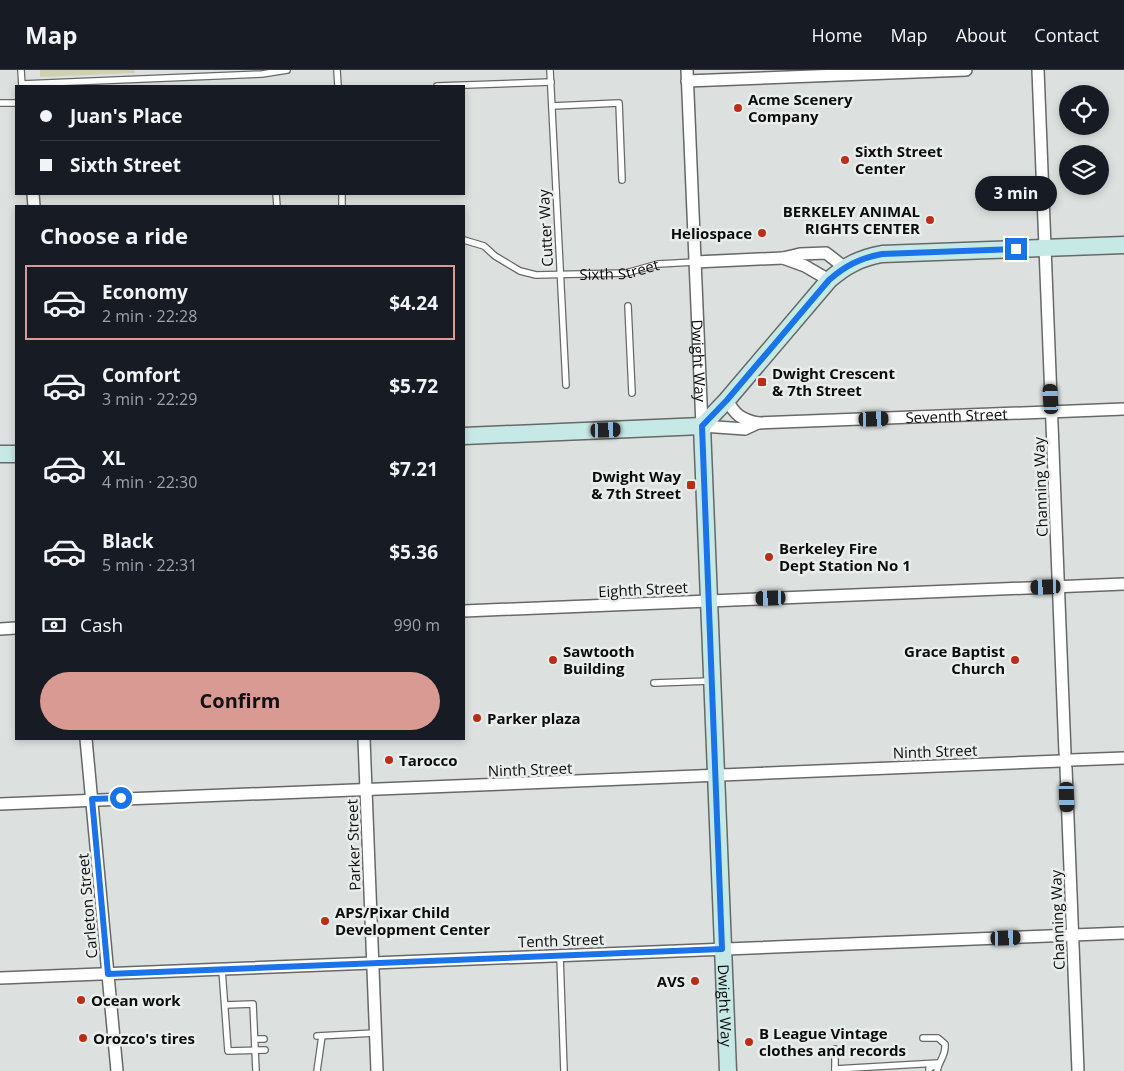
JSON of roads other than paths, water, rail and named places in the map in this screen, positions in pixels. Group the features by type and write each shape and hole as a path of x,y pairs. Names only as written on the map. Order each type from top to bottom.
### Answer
{"street":[{"path":"687,75 966,70"},
{"name":"Channing Way","path":"1038,70 1078,1071"},
{"name":"Dwight Way","path":"687,75 728,1071"},
{"path":"702,426 727,400 829,280 844,267 862,259 882,254 1124,245"},
{"name":"Sixth Street","path":"695,262 783,258 800,254 826,253 844,267"},
{"name":"Sixth Street","path":"783,258 805,266 829,280"},
{"name":"Seventh Street","path":"727,400 735,414 745,421 758,424 1124,409"},
{"name":"Seventh Street","path":"465,436 702,426 721,429 745,429 758,424"},
{"path":"0,454 15,454"},
{"name":"Eighth Street","path":"465,611 1124,584"},
{"path":"0,629 15,628"},
{"name":"Carleton Street","path":"86,740 117,1071"},
{"name":"Parker Street","path":"364,740 377,1071"},
{"name":"Ninth Street","path":"0,804 92,799 484,786 1124,758"},
{"name":"Tenth Street","path":"0,978 1124,933"}],"lane":[{"path":"21,70 22,85 262,74 287,70"},
{"path":"337,70 338,85"},
{"name":"Cutter Way","path":"550,70 566,385"},
{"path":"465,85 551,82"},
{"path":"0,103 15,103"},
{"path":"552,106 619,103 622,180"},
{"name":"Sixth Street","path":"465,240 484,246 495,256 520,270 536,275 626,273 658,264 695,262"},
{"path":"628,306 632,393"},
{"path":"654,684 712,681"},
{"path":"560,955 564,1071"},
{"path":"222,970 228,1051 265,1050"},
{"path":"225,1005 253,1004 256,1071"},
{"path":"317,1071 319,1036 338,1033 375,1033"},
{"path":"923,1038 938,1038 943,1041 945,1052 937,1066 929,1071"},
{"path":"255,1039 264,1039"},
{"path":"835,1049 835,1070 937,1066 943,1071"}],"place":[{"name":"Acme Scenery Company","path":"738,108"},
{"name":"Sixth Street Center","path":"845,160"},
{"name":"BERKELEY ANIMAL RIGHTS CENTER","path":"930,220"},
{"name":"Heliospace","path":"762,233"},
{"name":"Dwight Crescent & 7th Street","path":"762,382"},
{"name":"Dwight Way & 7th Street","path":"691,485"},
{"name":"Berkeley Fire Dept Station No 1","path":"769,557"},
{"name":"Sawtooth Building","path":"553,660"},
{"name":"Grace Baptist Church","path":"1015,660"},
{"name":"Parker plaza","path":"477,718"},
{"name":"Tarocco","path":"389,760"},
{"name":"APS/Pixar Child Development Center","path":"325,921"},
{"name":"AVS","path":"695,981"},
{"name":"Ocean work","path":"81,1000"},
{"name":"Orozco's tires","path":"83,1038"},
{"name":"B League Vintage clothes and records","path":"749,1042"}]}
